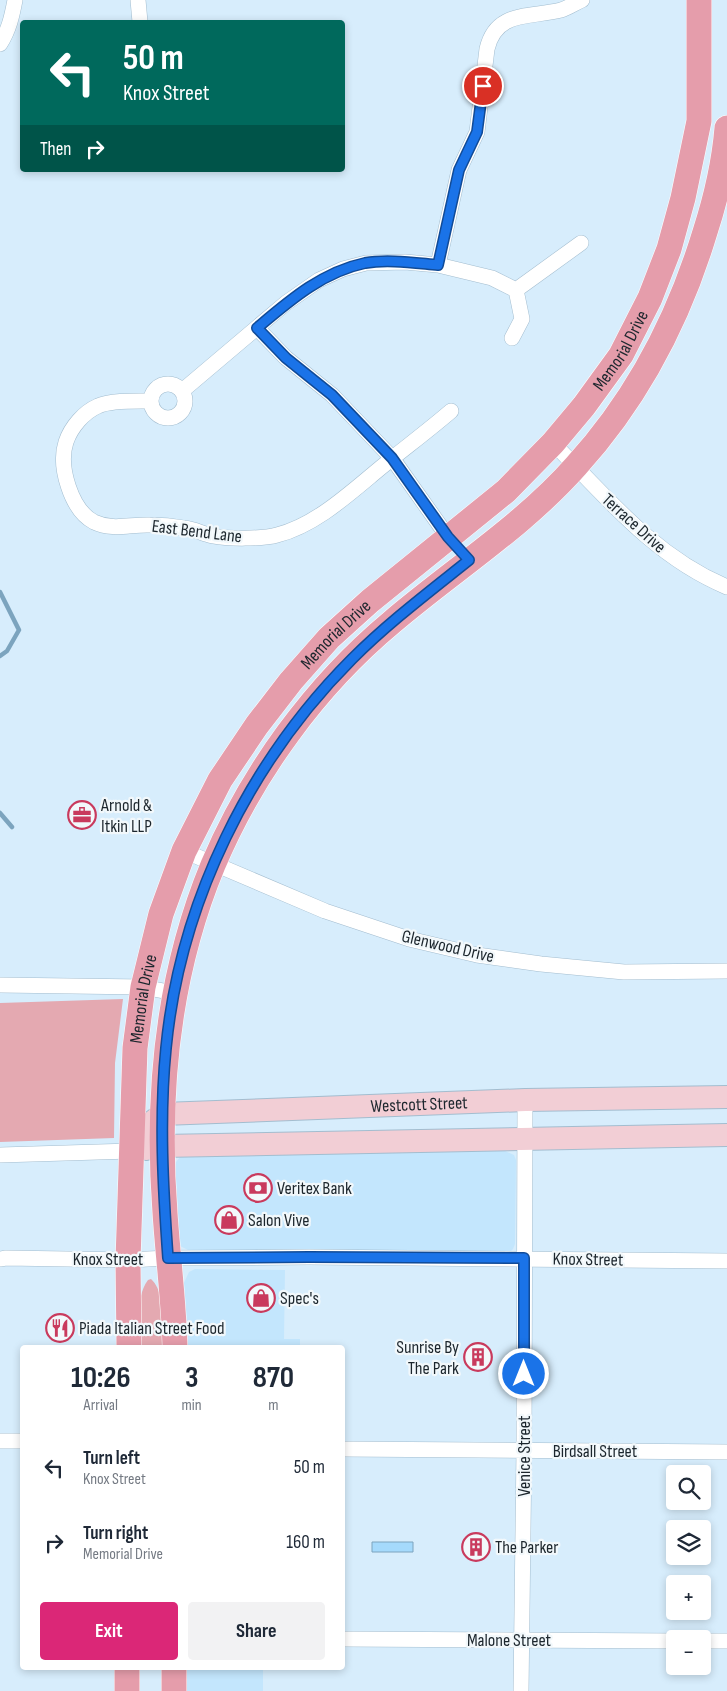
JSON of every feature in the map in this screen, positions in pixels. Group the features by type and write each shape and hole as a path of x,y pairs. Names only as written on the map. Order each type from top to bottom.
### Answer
{"main road":[{"name":"Memorial Drive","path":"129,1345 128,1260 135,1048 144,987 161,914 184,851 220,780 257,725 305,665 329,638 370,600 506,490 553,443 584,406 621,355 650,298 669,249 683,198 698,121 699,0"},
{"path":"698,121 708,142 701,187 706,197 721,203"},
{"name":"Memorial Drive","path":"175,1345 164,1211 162,1146 166,1048 174,993 192,922 214,864 247,796 274,754 315,701 351,659 391,623 528,513 576,467 612,422 647,370 679,308 721,203 727,128"},
{"path":"621,355 647,370"},
{"path":"448,537 469,560"},
{"path":"274,754 276,724 306,687 305,665"},
{"name":"Westcott Street","path":"163,1114 525,1100 727,1097"},
{"path":"354,1107 356,1141"},
{"path":"131,1151 139,1135 148,1124 163,1114"},
{"name":"Westcott Street","path":"131,1151 162,1146 727,1135"},
{"path":"127,1691 128,1670"},
{"path":"174,1670 174,1691"}],"street":[{"path":"0,44 7,33 15,0"},
{"path":"138,0 140,20"},
{"path":"438,265 459,170 477,132 490,38 496,29 512,19 562,9 582,0"},
{"path":"516,290 581,243"},
{"path":"182,391 286,303 319,280 366,263 405,262 438,265 492,278 516,290"},
{"path":"512,338 522,319 516,290"},
{"path":"257,328 286,358 332,395 392,458 448,537"},
{"path":"163,384 178,387 182,391 186,399 185,406 179,415 168,419 158,416 154,412 151,401 152,395 163,384"},
{"name":"East Bend Lane","path":"151,401 99,405 84,415 73,428 66,442 64,456 68,488 77,506 94,522 113,528 149,524 185,528 215,536 249,538 276,536 307,524 428,431 451,410"},
{"name":"Terrace Drive","path":"553,443 630,523 676,560 709,580 727,588"},
{"name":"Glenwood Drive","path":"184,851 325,911 409,939 477,954 541,964 624,972 727,970"},
{"path":"0,985 144,987 174,993"},
{"name":"Venice Street","path":"521,1691 525,1100"},
{"name":"Westcott Street","path":"0,1155 131,1151"},
{"name":"Knox Street","path":"0,1260 6,1258 128,1260 319,1257 727,1261"},
{"path":"0,1440 20,1441"},
{"name":"Birdsall Street","path":"345,1449 727,1452"},
{"name":"Malone Street","path":"345,1640 666,1641"},
{"path":"711,1641 727,1641"}],"shaded area":[{"path":"123,999 115,1063 114,1138 0,1142 0,1003"},
{"path":"505,1151 514,1155 516,1160 515,1244 510,1252 188,1250 180,1246 174,1167 180,1157"},
{"path":"195,1269 285,1270 284,1339 300,1339 300,1345 187,1345 183,1285 189,1272"},
{"path":"151,1279 156,1285 161,1301 163,1345 140,1345 140,1303 141,1295 148,1280"},
{"path":"372,1542 413,1542 413,1552 372,1552"},
{"path":"187,1670 263,1670 263,1691 187,1691"}],"waterway":[{"path":"0,592 19,630 7,651 0,656"},
{"path":"0,813 12,827"}],"place":[{"name":"Arnold & Itkin LLP","path":"82,815"},
{"name":"Veritex Bank","path":"258,1188"},
{"name":"Salon Vive","path":"229,1220"},
{"name":"Spec's","path":"261,1298"},
{"name":"Piada Italian Street Food","path":"60,1328"},
{"name":"Sunrise By The Park","path":"478,1357"},
{"name":"The Parker","path":"476,1547"}],"route":[{"path":"483,86 477,132 459,170 438,265 405,262 366,263 343,270 319,280 286,303 257,328 286,358 332,395 392,458 448,537 469,560 391,623 351,659 281,744 247,796 214,864 192,922 182,958 174,993 166,1048 162,1164 168,1258 524,1258 524,1374"}]}
